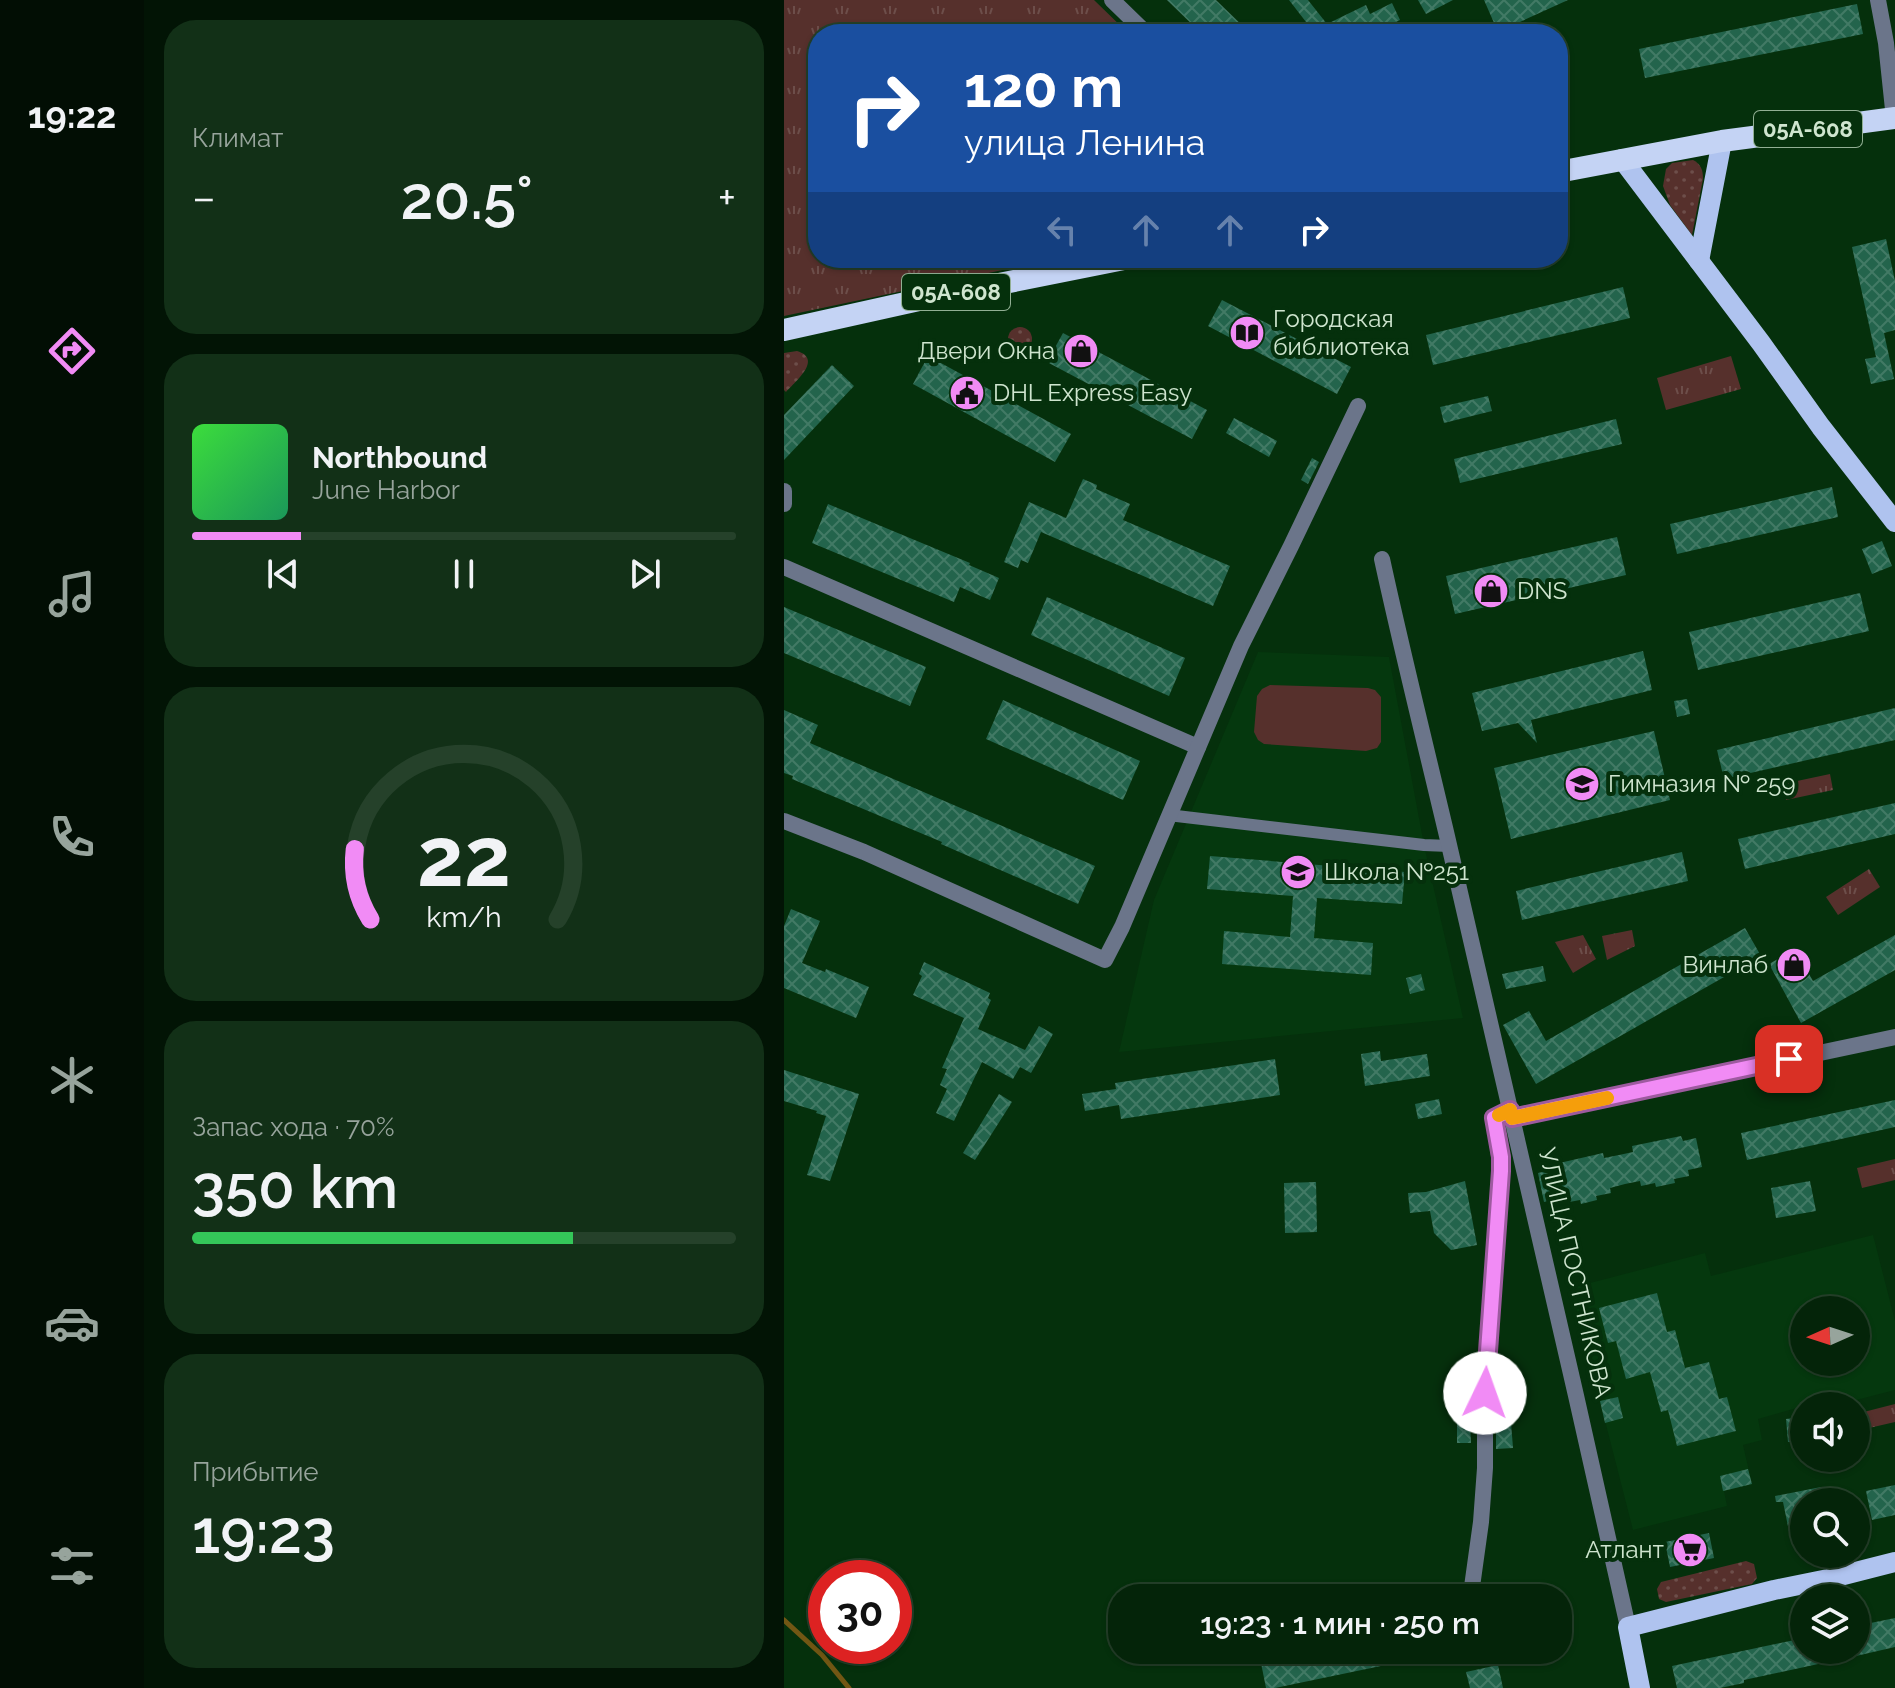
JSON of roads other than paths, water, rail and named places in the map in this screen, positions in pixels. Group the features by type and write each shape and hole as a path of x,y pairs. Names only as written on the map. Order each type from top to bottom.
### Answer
{"highway":[{"name":"05А-608","path":"1568,170 1722,141 1895,118"},
{"name":"05А-608","path":"784,330 1079,268"}],"main road":[{"path":"1699,261 1722,141"},
{"path":"1622,159 1895,522"},
{"path":"1640,1688 1628,1627 1895,1562"}],"street":[{"path":"1112,0 1137,24"},
{"path":"1878,0 1895,118"},
{"path":"784,821 864,852 1105,960 1122,927 1241,646 1358,406"},
{"path":"784,491 784,504"},
{"name":"УЛИЦА ПОСТНИКОВА","path":"1382,559 1628,1627"},
{"path":"784,567 1198,747"},
{"path":"1168,815 1449,846"},
{"path":"1472,1584 1485,1468 1485,1378 1501,1171 1494,1118 1895,1037"}],"waterway":[{"path":"784,1620 822,1655 849,1688"}],"place":[{"name":"Городская библиотека","path":"1247,333"},
{"name":"Двери Окна","path":"1081,351"},
{"name":"DHL Express Easy","path":"967,393"},
{"name":"DNS","path":"1491,591"},
{"name":"Гимназия № 259","path":"1582,784"},
{"name":"Школа №251","path":"1298,872"},
{"name":"Винлаб","path":"1794,965"},
{"name":"Атлант","path":"1690,1550"}]}
